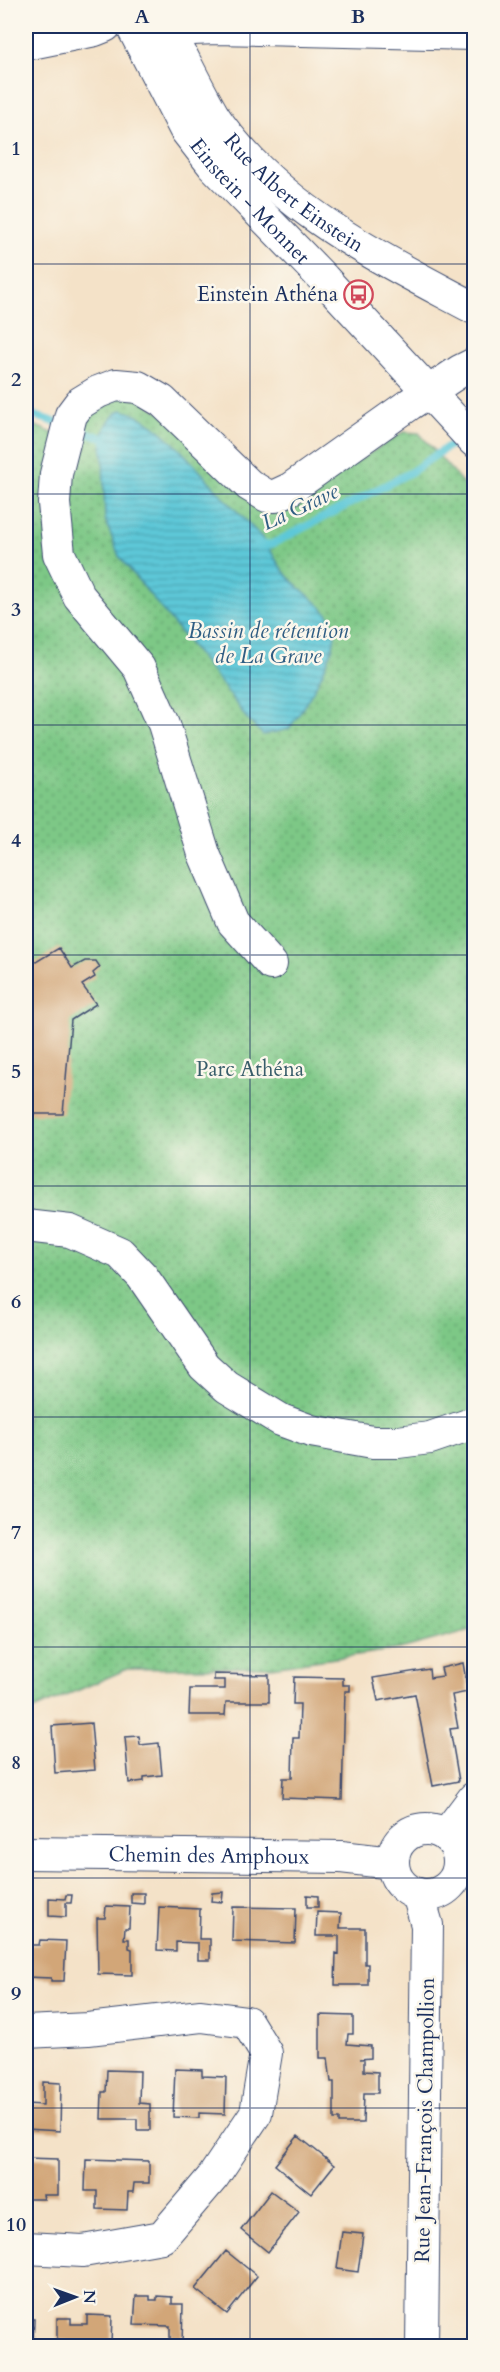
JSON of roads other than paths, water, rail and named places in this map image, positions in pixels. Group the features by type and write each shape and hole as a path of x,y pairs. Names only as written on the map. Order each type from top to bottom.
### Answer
{"street":[{"path":"26,44 105,26"},
{"name":"Einstein - Monnet","path":"132,26 185,129 213,165 474,441"},
{"path":"168,28 474,34"},
{"name":"Rue Albert Einstein","path":"168,28 213,116 268,179 300,207 357,245 474,308"},
{"path":"271,964 233,922 204,854 164,724 140,668 79,596 59,554 54,503 56,474 71,415 80,404 98,392 116,385 138,387 162,401 249,485 267,496 275,496 437,400 474,364"},
{"path":"26,1226 70,1231 120,1253 142,1276 204,1366 227,1387 281,1420 311,1431 373,1442 430,1438 474,1423"},
{"path":"446,1835 474,1798"},
{"path":"426,1829 446,1835 454,1844 459,1865 456,1876 449,1886 429,1895 418,1894 403,1886 394,1872 393,1863 394,1853 406,1835 426,1829"},
{"name":"Chemin des Amphoux","path":"26,1853 341,1857 393,1863"},
{"name":"Rue Jean-François Champollion","path":"418,1894 427,1925 422,2346"},
{"path":"26,2032 88,2029 201,2016 247,2022 266,2053 256,2113 213,2177 162,2237 83,2251 26,2248"}],"water":[{"name":"Bassin de rétention de La Grave","path":"121,410 135,414 148,422 174,443 262,538 286,574 321,606 331,619 335,636 327,664 289,729 263,735 247,719 225,688 119,556 105,519 102,443 107,424"}],"waterway":[{"name":"La Grave","path":"26,413 61,424"},
{"name":"La Grave","path":"75,429 103,438 109,445"},
{"name":"La Grave","path":"256,546 272,544 411,472 462,437"}],"place":[{"name":"Einstein Athéna","path":"359,294"}],"park label":[{"name":"Parc Athéna","path":"250,1069"}]}
